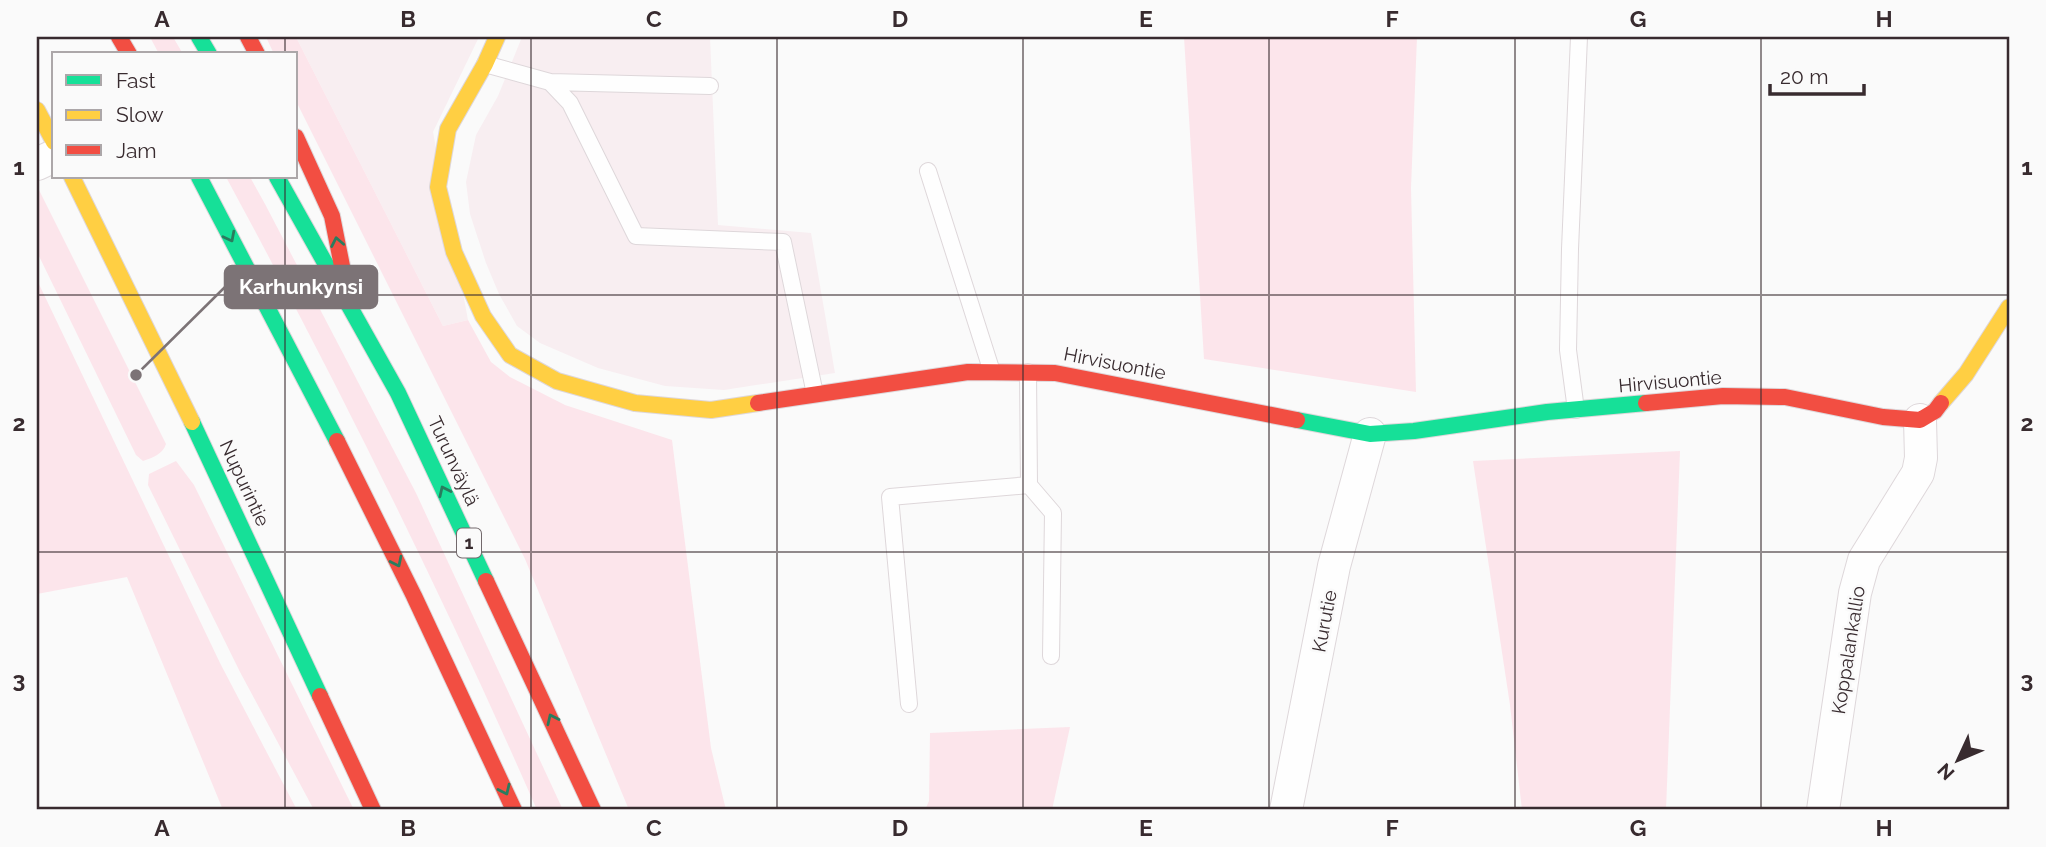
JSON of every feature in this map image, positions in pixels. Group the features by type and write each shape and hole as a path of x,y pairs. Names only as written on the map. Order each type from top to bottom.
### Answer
{"main road":[{"name":"Hirvisuontie","path":"497,37 485,64 448,129 438,187 454,252 483,316 510,355 557,381 635,403 711,410 968,372 1028,372 1055,373 1370,434 1723,396 1785,397 1871,414 1920,420"},
{"path":"37,110 52,138"},
{"path":"298,141 332,215 350,309"},
{"name":"Nupurintie","path":"72,178 201,440 373,810"},
{"path":"200,178 397,562 514,810"},
{"name":"Turunväylä","path":"278,178 398,393 593,810"},
{"path":"1920,420 1935,411 1966,374 2009,307"}],"street":[{"name":"Koppalankallio","path":"1823,810 1855,593 1864,560 1918,473 1921,458 1920,420"},
{"name":"Kurutie","path":"1286,810 1334,566 1370,434"}],"lane":[{"path":"1576,410 1568,350 1579,37"},
{"path":"485,64 550,82 710,86"},
{"path":"550,82 570,103 636,236 783,242 815,394"},
{"path":"928,171 992,372"},
{"path":"1028,372 1029,485 1053,513 1051,656"},
{"path":"909,704 890,497 1029,485"}],"shaded area":[{"path":"150,37 173,37 182,52 158,52"},
{"path":"266,37 296,37 443,326 468,320 491,362 510,377 565,405 672,440 711,748 726,810 629,810 525,559 298,105 298,52 273,52"},
{"path":"296,37 479,37 433,132 468,320 443,326"},
{"path":"522,37 710,37 718,225 811,233 835,373 724,390 665,386 598,368 540,343 517,326 486,263 470,214 466,182 476,135 498,96"},
{"path":"1184,37 1417,37 1411,188 1416,392 1204,359"},
{"path":"227,178 251,178 265,204 416,493 563,810 537,810 388,490"},
{"path":"37,186 166,444 160,453 143,461 136,455 37,252"},
{"path":"37,280 220,663 297,810 223,810 127,577 37,594"},
{"path":"1680,451 1666,810 1522,810 1510,705 1473,461"},
{"path":"176,461 194,485 354,810 314,810 240,672 148,485 149,474"},
{"path":"1070,727 1052,810 925,810 929,801 930,733"}],"traffic: fast":[{"path":"199,37 208,52"},
{"path":"200,178 337,441"},
{"path":"278,178 398,393 486,581"},
{"path":"1297,420 1370,434 1414,431 1547,412 1646,403"},
{"path":"192,422 320,696"}],"traffic: slow":[{"path":"497,37 485,64 448,129 438,187 454,252 483,316 510,355 557,381 635,403 711,410 758,403"},
{"path":"37,110 52,138"},
{"path":"72,178 192,422"},
{"path":"1941,403 1966,374 2009,307"}],"traffic: jam":[{"path":"119,37 128,52"},
{"path":"248,37 256,52"},
{"path":"298,141 332,216 344,276"},
{"path":"758,403 968,372 1055,373 1297,420"},
{"path":"1646,403 1723,396 1785,397 1883,417 1920,420 1935,411 1941,403"},
{"path":"337,441 414,596 514,810"},
{"path":"486,581 593,810"},
{"path":"320,696 373,810"}],"place":[{"name":"Karhunkynsi","path":"136,375"}]}
